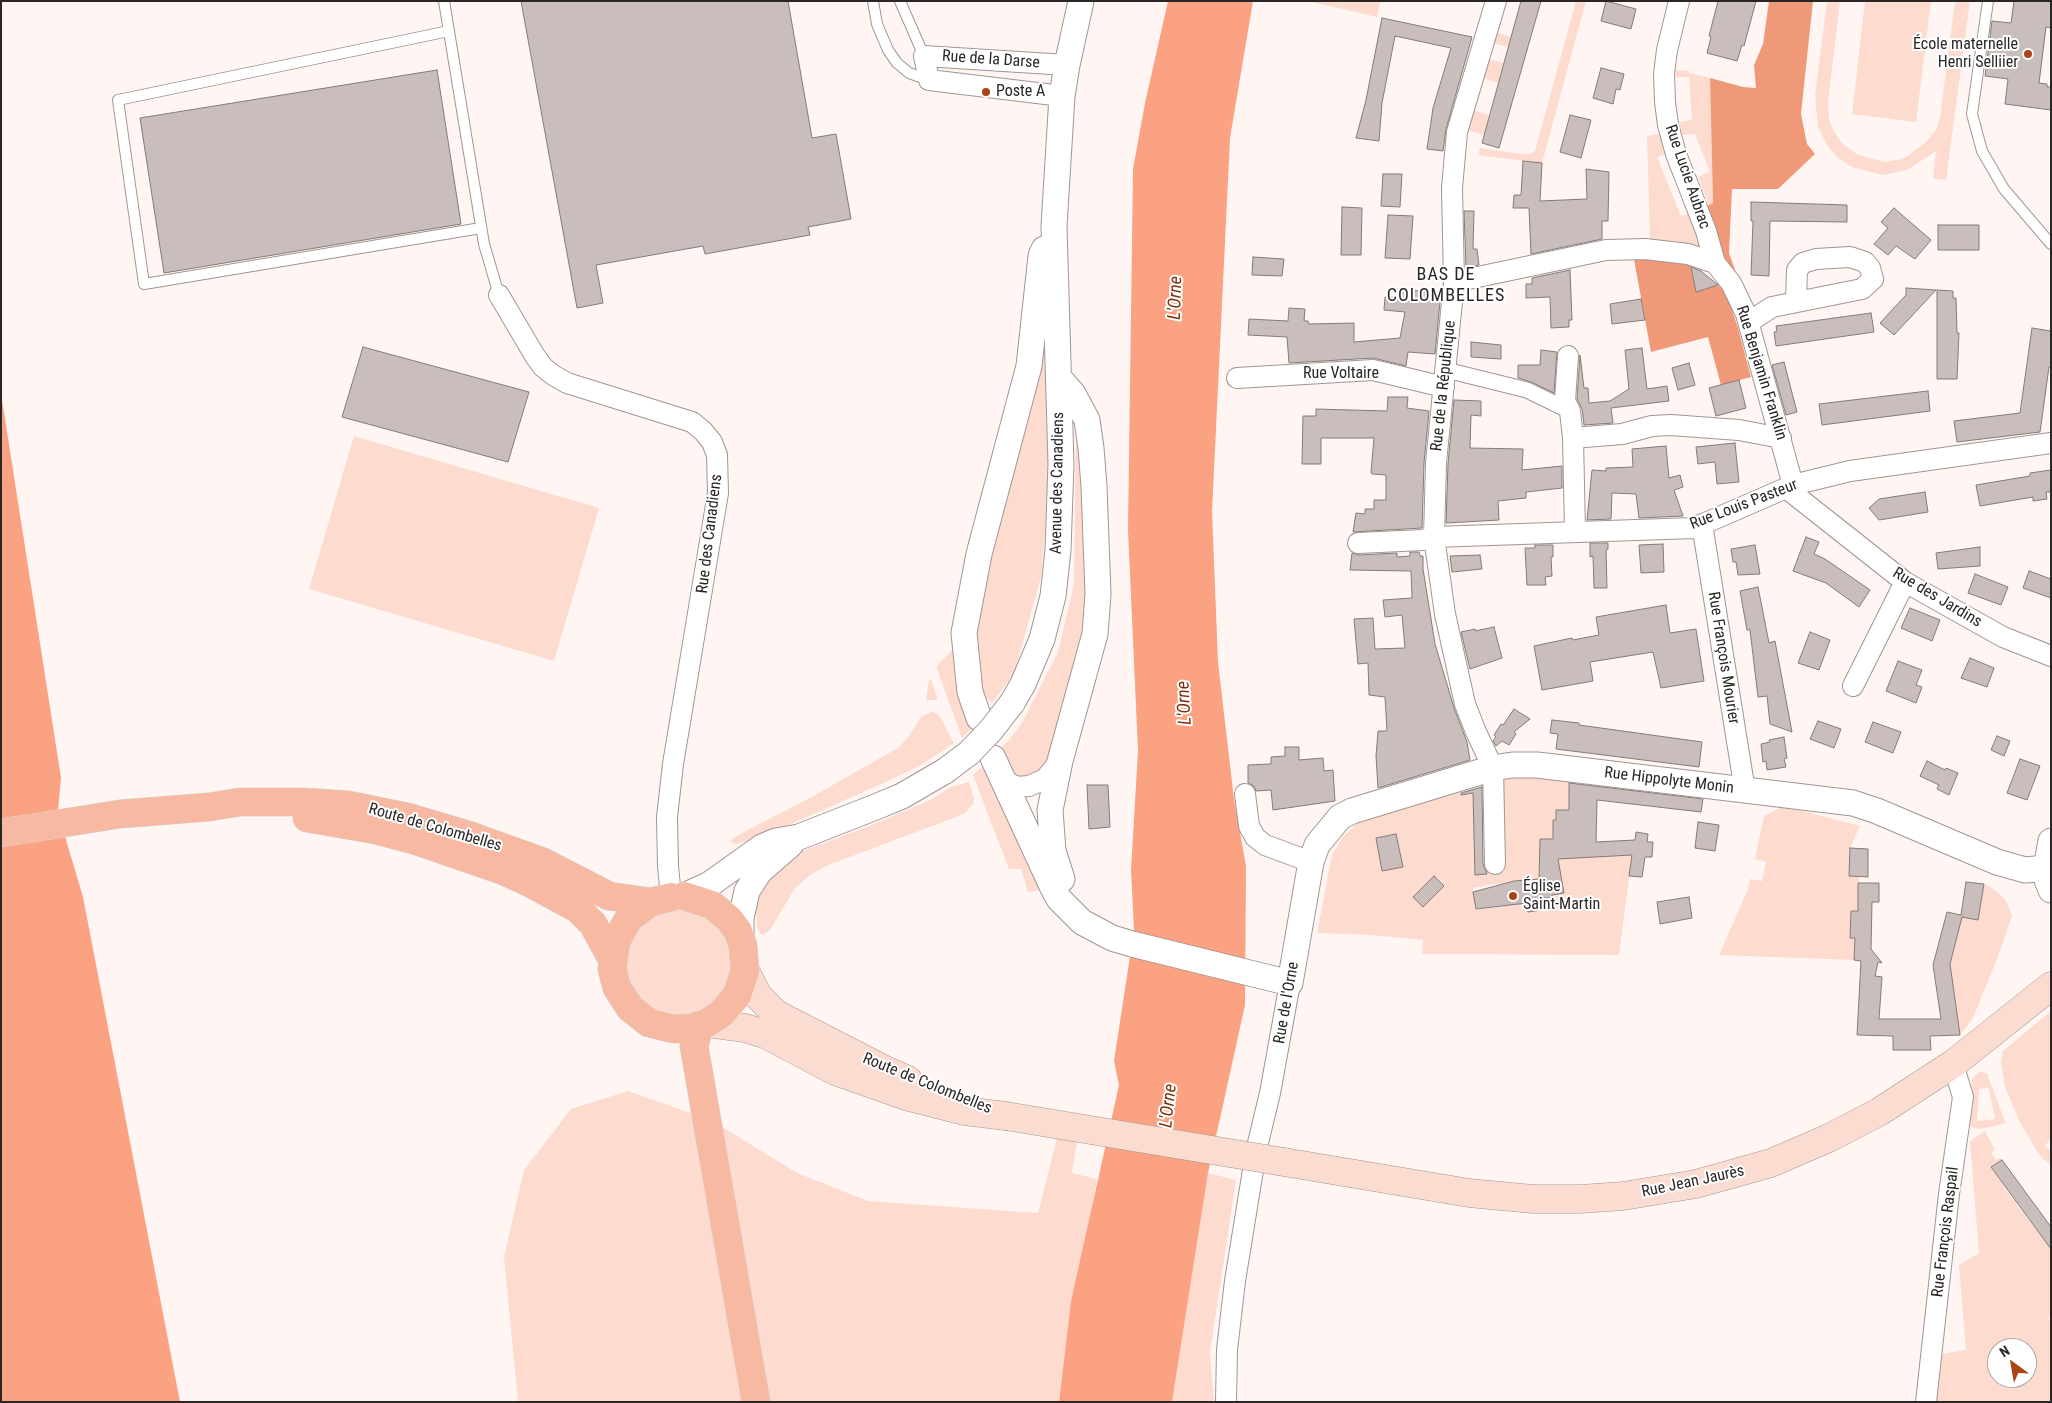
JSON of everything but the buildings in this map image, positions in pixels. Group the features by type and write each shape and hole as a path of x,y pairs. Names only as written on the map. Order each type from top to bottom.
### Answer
{"main road":[{"name":"Route de Colombelles","path":"1,833 120,814 209,807 240,802 303,802 348,805 376,810 468,835 519,852 543,862 609,896 669,898 706,902 718,909 734,925 745,954 745,971 741,987 733,1002 721,1014 696,1031"},
{"name":"Route de Colombelles","path":"209,807 238,812 312,819 376,830 418,841 504,871 578,909 593,924 612,959 617,988 630,1008 650,1023 665,1028 696,1031 744,1028 765,1034 835,1071 909,1097 964,1111 1006,1116"},
{"name":"Route de Colombelles","path":"612,959 616,942 624,925 636,912 669,898"},
{"name":"Route de Colombelles","path":"745,971 762,1002 785,1020 882,1069 1006,1116"},
{"name":"Rue Jean Jaurès","path":"1006,1116 1499,1197 1581,1199 1660,1191 1736,1174 1804,1150 1879,1112 1953,1064 2051,986"},
{"path":"696,1031 756,1402"}],"street":[{"name":"Avenue des Canadiens","path":"669,898 710,884 762,847 776,841 799,837 902,796 945,771 969,753 991,730 1012,703 1023,684 1038,651 1052,596 1058,550 1061,474 1054,226 1062,96 1081,1"},
{"name":"Rue de la République","path":"1493,768 1465,704 1445,614 1434,537 1436,463 1454,282 1452,188 1457,132 1496,1"},
{"name":"Rue Lucie Aubrac","path":"1679,1 1667,50 1664,74 1668,125 1676,154 1706,231 1715,263"},
{"name":"Rue de la Darse","path":"1062,96 929,80 924,56 1067,65"},
{"path":"979,718 970,692 964,633 979,554 1029,366 1041,256 1054,226"},
{"path":"1454,282 1606,250 1645,249 1688,254 1715,263"},
{"name":"Rue Benjamin Franklin","path":"1715,263 1732,283 1749,322 1781,438 1789,487"},
{"name":"Rue des Canadiens","path":"499,295 535,356 543,367 553,375 566,383 692,422 704,431 717,454 718,493 673,764 667,817 669,898"},
{"path":"1749,322 1772,307 1796,301"},
{"path":"1568,356 1565,401 1570,411 1573,438 1574,532"},
{"name":"Rue Voltaire","path":"1237,378 1373,370 1445,379"},
{"path":"1058,378 1074,394 1087,420 1094,477 1098,594 1095,634 1060,762 1050,810 1053,851 1074,914"},
{"path":"1445,379 1527,390 1570,411"},
{"path":"1573,438 1622,434 1652,426 1671,425 1739,430 1781,438"},
{"name":"Rue Louis Pasteur","path":"1358,543 1423,540 1434,537 1694,528 1789,487 1850,471 2051,443"},
{"name":"Rue des Jardins","path":"1789,487 1905,582 2003,637 2051,656"},
{"name":"Rue François Mourier","path":"1702,524 1745,791"},
{"path":"1853,686 1905,582"},
{"path":"998,769 1017,787 1029,786 1045,779 1060,762"},
{"name":"Rue Hippolyte Monin","path":"1311,862 1318,845 1332,826 1340,817 1352,811 1493,768 1512,765 1536,765 1853,803 1877,811 1997,862 2048,879"},
{"path":"1493,768 1495,864"},
{"path":"998,769 1059,899 1092,929 1132,944 1290,983"},
{"path":"1245,794 1249,826 1255,837 1265,845 1311,862"},
{"name":"Avenue des Canadiens","path":"740,938 743,906 754,880 760,871 799,837"},
{"path":"2048,879 2051,842"},
{"name":"Rue de l'Orne","path":"1258,1143 1270,1093 1311,862"},
{"name":"Rue François Raspail","path":"1926,1402 1949,1194 1963,1097 1953,1064"},
{"path":"1226,1402 1227,1350 1235,1281 1253,1170"}],"lane":[{"path":"444,1 481,228 499,295"},
{"path":"873,1 877,24 888,50 897,63 909,73 929,80"},
{"path":"900,1 924,56"},
{"path":"1988,1 1972,114 1982,151 2004,189 2051,244"},
{"path":"449,31 118,100 144,284 481,228"}],"shaded area":[{"path":"1307,1 1380,1 1377,17"},
{"path":"1576,1 1586,1 1542,163 1478,155 1480,148 1523,154 1535,151"},
{"path":"1769,1 1813,1 1801,114 1807,144 1815,154 1778,189 1732,189 1729,253 1744,295 1728,271 1705,207 1713,203 1710,78 1743,87 1756,88 1754,65 1763,44"},
{"path":"1827,1 1840,1 1828,103 1829,119 1833,130 1842,143 1858,155 1885,162 1902,159 1909,155 1926,142 1936,130 1940,118 1955,1 1970,1 1946,180 1933,178 1936,151 1907,170 1883,175 1852,167 1837,157 1827,145 1818,127 1815,96"},
{"path":"1865,1 1931,1 1916,122 1852,114"},
{"path":"1495,32 1511,37 1508,47 1492,43"},
{"path":"1488,59 1504,63 1498,83 1483,78"},
{"path":"1676,70 1689,71 1689,73 1710,78 1713,203 1709,205 1698,177 1710,172 1695,134 1682,135 1679,122 1692,120 1689,77 1676,77"},
{"path":"1473,110 1489,115 1484,135 1469,131"},
{"path":"1659,134 1664,136 1669,153 1657,157 1681,216 1693,212 1701,246 1700,249 1650,242 1647,136"},
{"path":"1633,254 1689,260 1696,292 1718,285 1726,292 1751,377 1721,385 1708,337 1651,352"},
{"path":"1043,319 1049,485 1041,577 1014,674 992,703 981,692 973,630"},
{"path":"1076,416 1082,428 1088,631 1054,754 1040,775 1019,781 997,752 1010,739 1023,721 1058,652 1074,584"},
{"path":"354,436 599,508 554,661 309,589"},
{"path":"951,651 954,651 967,718 971,729 962,738 937,669 937,666"},
{"path":"931,679 938,700 926,700 929,680"},
{"path":"932,711 940,716 954,743 921,765 764,836 737,844 732,843 731,840 740,834 806,800 898,748 909,736 921,717"},
{"path":"988,762 1040,890 1028,892 1021,869 1009,869 973,775"},
{"path":"1518,776 1569,780 1569,812 1565,810 1556,811 1557,820 1553,821 1553,839 1540,839 1540,858 1632,855 1619,955 1422,954 1423,940 1317,933 1332,855 1342,838 1360,821 1459,788 1461,795 1473,793 1476,867 1487,864 1499,777","holes":["1547,879 1564,893 1552,895 1551,898 1539,899 1541,910 1528,912 1526,900 1505,906 1476,910 1473,888 1514,881"]},
{"path":"969,782 974,798 973,804 964,814 826,866 810,875 795,888 770,930 763,935 760,933 757,927 756,914 764,877 792,855 872,825 930,800 951,787"},
{"path":"1784,806 1860,826 1850,848 1849,876 1859,876 1859,911 1851,911 1850,938 1855,938 1854,960 1719,955 1748,889 1750,879 1762,881 1766,862 1755,859 1764,816"},
{"path":"1984,884 1995,890 2006,901 2012,916 1973,1018 1960,1035 1950,965 1961,917"},
{"path":"670,907 694,909 723,928 735,961 726,995 709,1012 663,1018 634,999 622,954 639,923"},
{"path":"2051,1011 2051,1138 2045,1146 2051,1151 2051,1165 2043,1159 2035,1148 2020,1122 2005,1087 2001,1062 2003,1051"},
{"path":"1981,1071 1987,1074 2005,1121 2004,1124 1980,1129 1967,1126 1973,1077","holes":["1979,1089 1989,1089 1995,1119 1977,1121"]},
{"path":"628,1091 713,1121 797,1173 868,1201 1038,1213 1057,1138 1081,1116 1072,1173 1097,1179 1071,1301 1059,1402 518,1402 504,1257 524,1170 571,1109"},
{"path":"1985,1131 1995,1150 1991,1153 1996,1160 2000,1158 2002,1160 1991,1167 2013,1200 2025,1193 2027,1196 2016,1204 2046,1242 2051,1239 2051,1315 2048,1318 2051,1320 2051,1402 1936,1402 1942,1354 1966,1350 1959,1265 1979,1253 1970,1141"},
{"path":"1208,1173 1236,1180 1210,1352 1214,1402 1172,1402"}],"water":[{"name":"L'Orne","path":"1168,1 1253,1 1230,138 1212,512 1218,662 1234,799 1246,866 1245,1005 1208,1173 1172,1402 1059,1402 1071,1301 1119,1085 1114,1061 1134,930 1131,870 1138,751 1128,530 1133,169 1145,103"},
{"path":"1,393 61,778 58,810 83,897 180,1402 1,1402"}],"place":[{"name":"École maternelle Henri Selliier","path":"2028,54"},
{"name":"Poste A","path":"986,92"},
{"name":"Église Saint-Martin","path":"1513,896"}],"district":[{"name":"BAS DE COLOMBELLES","path":"1446,285"}]}
